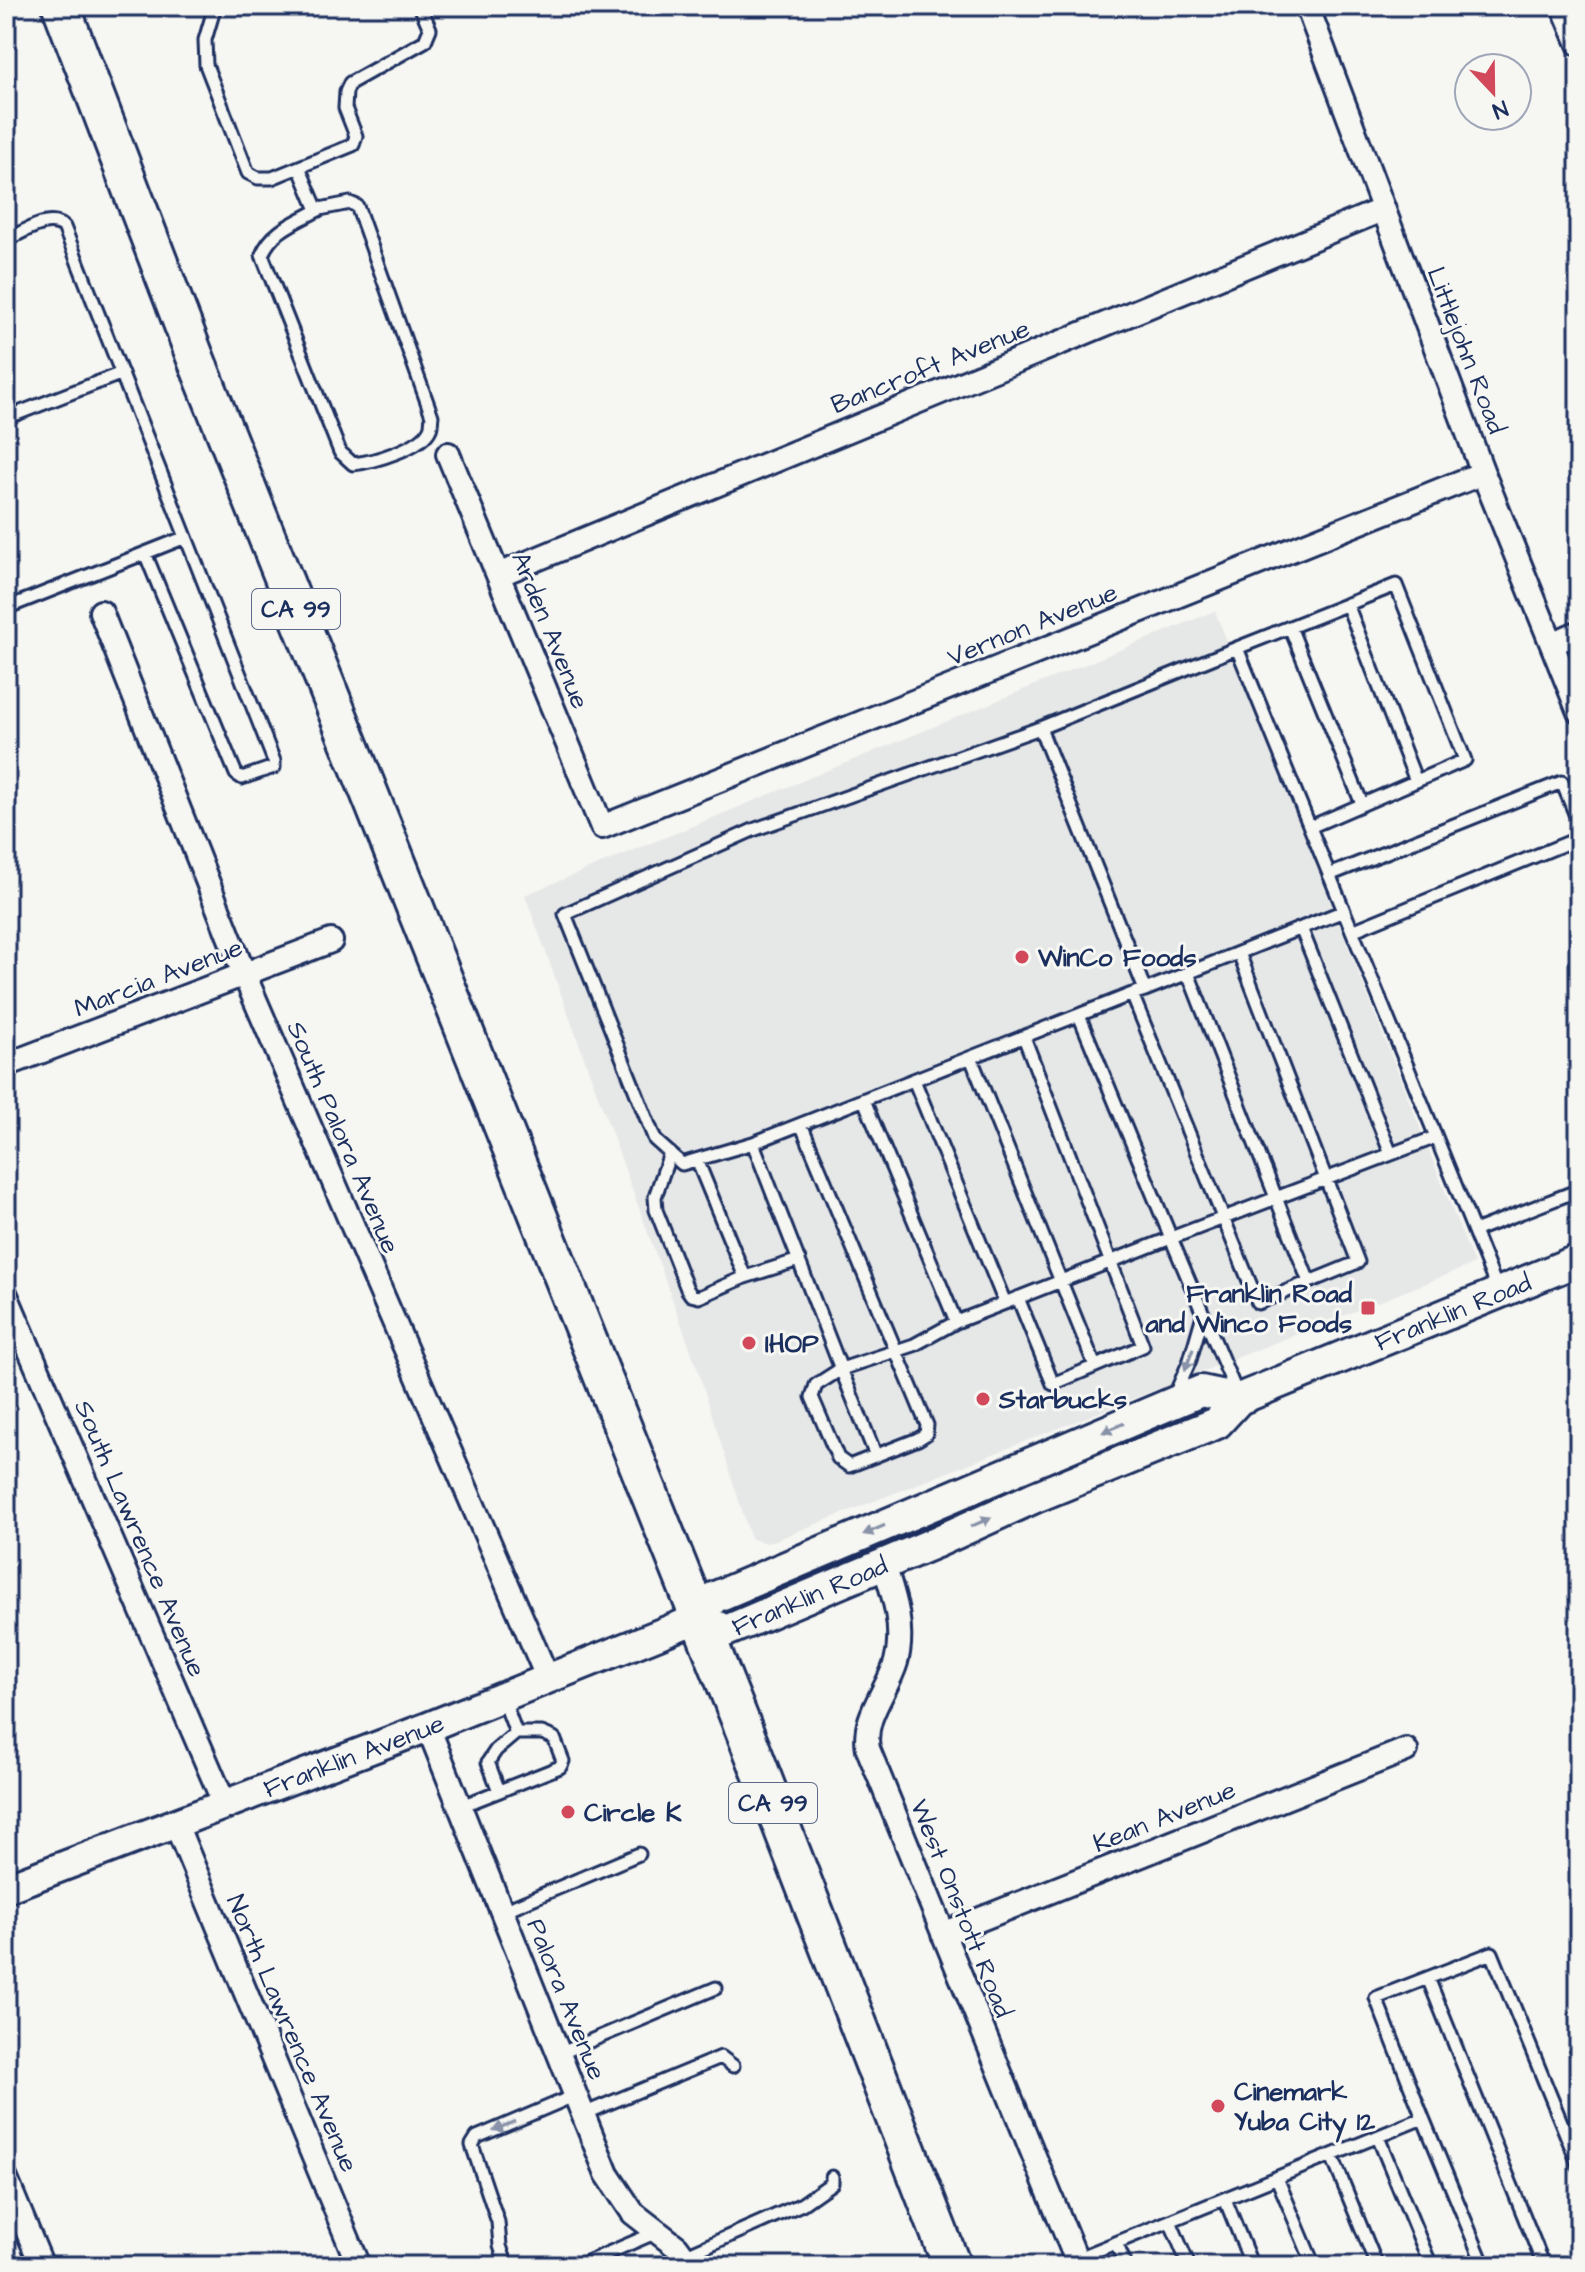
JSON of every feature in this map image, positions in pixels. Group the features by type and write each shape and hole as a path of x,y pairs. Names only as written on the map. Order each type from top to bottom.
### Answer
{"highway":[{"name":"CA 99","path":"61,6 197,362 752,1750 952,2266"}],"main road":[{"name":"Franklin Road","path":"1239,1399 1201,1391 713,1598 699,1618 726,1631 1035,1497 1217,1423 1239,1399 1579,1260"}],"street":[{"name":"Littlejohn Road","path":"1307,6 1483,473 1579,712"},
{"path":"1563,6 1579,44"},
{"name":"Bancroft Avenue","path":"498,575 1384,209"},
{"name":"Arden Avenue","path":"448,454 602,827"},
{"name":"Vernon Avenue","path":"602,827 1483,473"},
{"name":"South Palora Avenue","path":"101,612 244,974 548,1679"},
{"path":"1552,644 1579,632"},
{"name":"Marcia Avenue","path":"6,1065 331,941"},
{"name":"South Lawrence Avenue","path":"6,1295 224,1803"},
{"name":"West Onstott Road","path":"884,1565 896,1602 899,1639 896,1661 865,1735 875,1772 1077,2262"},
{"name":"Franklin Avenue","path":"6,1888 503,1698 699,1618"},
{"name":"Palora Avenue","path":"428,1727 607,2174 633,2213 677,2247 688,2261"},
{"name":"Kean Avenue","path":"943,1934 1406,1750"},
{"name":"North Lawrence Avenue","path":"175,1822 359,2266"},
{"path":"6,2179 42,2266"}],"lane":[{"path":"215,6 205,40 206,65 248,173 258,178 272,178 353,145 356,136 345,108 346,92 355,78 425,41 430,29 420,6"},
{"path":"299,167 315,205 320,209 350,203 357,206 432,416 430,429 418,443 365,463 353,464 340,452 262,255 268,241 279,232 320,209"},
{"path":"6,240 49,222 58,222 64,227 274,767 242,778 236,774 145,553"},
{"path":"6,418 122,373"},
{"path":"6,608 186,537"},
{"path":"1310,827 1465,760 1396,585 1040,728 753,830 565,914 655,1140 682,1164 753,1143 1344,911"},
{"path":"1347,604 1416,781"},
{"path":"1290,627 1362,804"},
{"path":"1237,648 1498,1292"},
{"path":"1040,728 1145,990"},
{"path":"1329,875 1562,782 1579,823"},
{"path":"1352,931 1579,838"},
{"path":"1301,928 1391,1154"},
{"path":"1132,994 1258,1303 1358,1262 1239,953"},
{"path":"1188,973 1309,1282"},
{"path":"1079,1015 1239,1399"},
{"path":"1018,1298 1053,1384 1143,1346 1024,1037"},
{"path":"971,1058 1095,1366"},
{"path":"914,1080 1005,1303"},
{"path":"864,1100 956,1322"},
{"path":"801,1124 894,1351 927,1425 926,1434 849,1466 838,1458 812,1397 816,1385 841,1369 894,1351 914,1345 956,1322 1436,1137"},
{"path":"753,1143 876,1456"},
{"path":"670,1153 655,1197 656,1210 691,1295 699,1297 745,1277 799,1260"},
{"path":"697,1160 745,1277"},
{"path":"1474,1231 1579,1190"},
{"path":"1171,1404 1190,1360 1203,1315"},
{"path":"503,1698 516,1733"},
{"path":"459,1807 560,1767 563,1761 554,1738 542,1733 516,1733 496,1750 488,1762 499,1791"},
{"path":"501,1912 639,1854"},
{"path":"1484,2266 1376,1998 1492,1953 1579,2166"},
{"path":"1428,1978 1544,2266"},
{"path":"559,2054 716,1988"},
{"path":"507,2266 500,2246 498,2222 472,2145 477,2137 721,2057 733,2066"},
{"path":"1077,2262 1116,2243 1423,2118"},
{"path":"1378,2137 1431,2266"},
{"path":"1332,2156 1377,2266"},
{"path":"688,2261 802,2204 832,2183 832,2177"},
{"path":"1277,2178 1314,2266"},
{"path":"1225,2199 1252,2266"},
{"path":"1170,2221 1189,2266"},
{"path":"578,2266 657,2232"},
{"path":"1116,2243 1126,2266"}],"shaded area":[{"path":"1215,611 1474,1264 768,1543 751,1539 698,1370 525,895"}],"place":[{"name":"WinCo Foods","path":"1022,957"},
{"name":"Franklin Road and Winco Foods","path":"1368,1308"},
{"name":"IHOP","path":"749,1343"},
{"name":"Starbucks","path":"983,1399"},
{"name":"Circle K","path":"568,1812"},
{"name":"Cinemark Yuba City 12","path":"1218,2106"}]}
